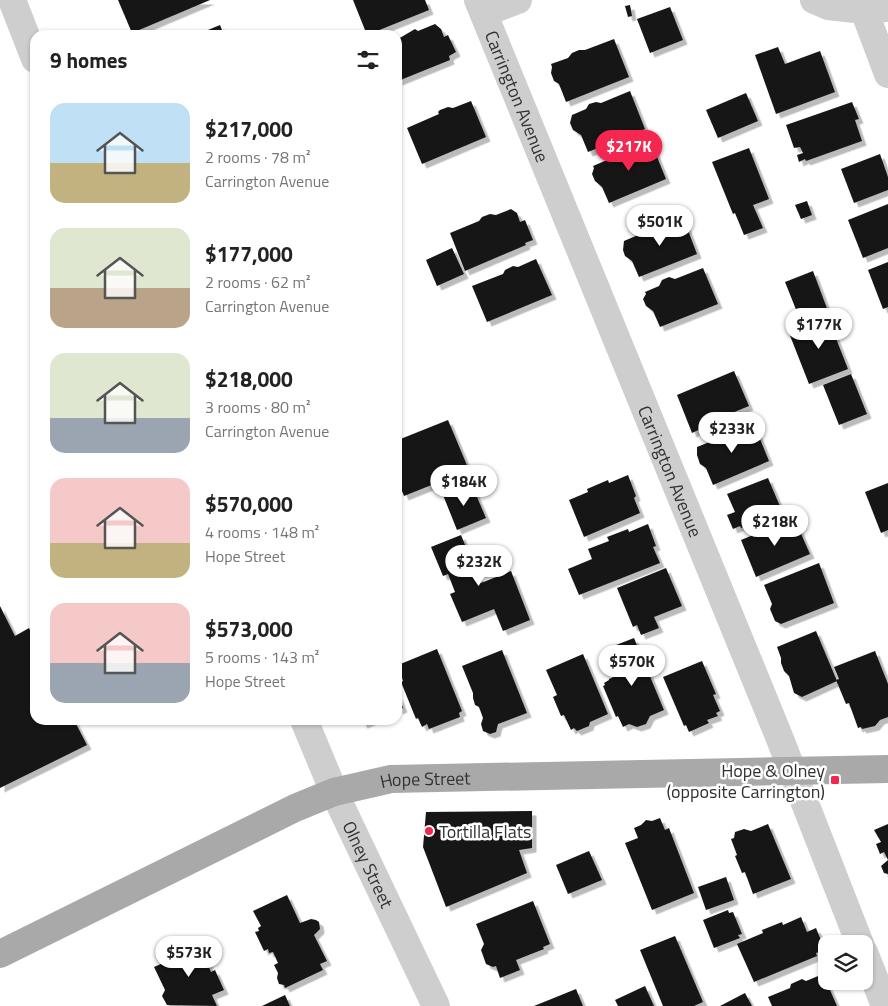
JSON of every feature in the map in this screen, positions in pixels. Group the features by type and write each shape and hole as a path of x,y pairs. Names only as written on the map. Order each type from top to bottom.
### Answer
{"main road":[{"name":"Hope Street","path":"0,954 295,808 334,792 391,779 888,769"}],"street":[{"path":"12,0 30,46"},
{"path":"481,7 518,0"},
{"path":"814,0 828,6 876,9 888,74"},
{"name":"Carrington Avenue","path":"481,7 856,935"},
{"name":"Olney Street","path":"306,725 334,792 436,1006"},
{"path":"873,975 885,1006"}],"building":[{"path":"118,0 210,0 139,30 131,30"},
{"path":"353,0 425,0 429,10 379,30 365,30"},
{"path":"630,5 632,16 628,17 625,6"},
{"path":"670,7 683,40 650,53 637,19"},
{"path":"435,24 441,29 444,37 448,35 456,52 449,56 450,60 402,79 402,37 415,29 418,31"},
{"path":"220,25 222,30 208,30"},
{"path":"614,39 629,77 566,102 559,84 554,81 551,73 551,64 568,58 572,53 579,50 585,50"},
{"path":"778,47 785,64 820,51 835,92 776,114 755,55"},
{"path":"630,91 645,129 588,152 581,135 573,130 570,123 572,115 586,109 589,104 601,103"},
{"path":"746,93 758,121 718,138 706,110"},
{"path":"471,101 486,137 422,164 407,128 439,114 440,110 448,107 453,108"},
{"path":"852,102 859,119 855,120 862,141 799,162 797,155 803,153 800,147 794,148 786,125"},
{"path":"651,142 666,179 609,203 602,187 595,181 592,174 593,166 607,160 609,155 617,151 622,153"},
{"path":"749,148 769,199 753,205 763,228 744,235 735,213 733,214 712,162"},
{"path":"880,154 888,177 888,190 854,203 841,169"},
{"path":"807,201 812,215 801,219 795,205"},
{"path":"888,204 888,248 863,258 848,220"},
{"path":"511,209 517,213 520,222 525,220 533,240 525,243 526,245 465,271 450,233 479,221 482,217 490,214 496,215"},
{"path":"683,217 697,254 639,277 632,261 625,256 623,250 624,241 638,235 641,230 654,229"},
{"path":"452,248 464,274 437,286 426,260"},
{"path":"536,259 552,295 487,322 472,286 503,274 505,270 513,266 518,267"},
{"path":"888,262 888,307 883,309 868,270"},
{"path":"703,268 718,304 660,327 653,311 646,306 643,299 646,294 645,292 659,286 662,280 669,277 675,279"},
{"path":"813,271 828,311 801,322 785,282"},
{"path":"826,313 848,369 809,384 789,333 817,322 816,318"},
{"path":"734,371 749,406 710,422 711,424 692,433 677,395"},
{"path":"851,374 867,414 839,425 823,385"},
{"path":"448,420 469,470 404,496 402,491 402,438"},
{"path":"754,424 769,461 713,485 706,468 700,464 697,447"},
{"path":"628,475 640,513 584,537 569,500 588,492 587,489 608,480 609,483"},
{"path":"768,478 782,511 741,528 740,526 733,529 727,515 735,512 727,494"},
{"path":"471,483 486,518 457,530 443,495"},
{"path":"888,483 888,530 881,533 865,492"},
{"path":"794,518 810,554 756,577 741,540"},
{"path":"648,524 656,546 653,547 660,563 579,595 568,569 592,559 588,549 609,541 607,537 628,529 629,532"},
{"path":"461,535 481,583 511,571 530,620 503,631 494,609 462,622 450,594 455,592 448,574 443,576 431,547"},
{"path":"819,563 834,603 781,624 775,621 770,609 772,604 764,585"},
{"path":"666,568 682,606 654,617 659,628 641,635 637,625 633,627 617,588"},
{"path":"0,606 15,636 29,628 30,630 30,725 77,725 87,745 0,788"},
{"path":"816,631 837,681 802,697 794,693 789,676 784,671 781,663 777,647"},
{"path":"634,638 664,710 650,716 646,724 637,727 629,724 623,727 618,716 616,717 603,686 609,679 622,673 611,647"},
{"path":"437,649 462,711 459,713 460,717 429,729 427,724 422,727 418,718 416,719 402,684 402,663"},
{"path":"502,650 527,713 498,724 496,732 490,734 483,731 481,724 483,718 479,707 475,705 473,693 462,666"},
{"path":"875,651 888,684 888,717 880,720 875,726 862,729 861,727 858,728 849,703 846,704 836,680 839,679 834,667"},
{"path":"583,654 608,714 590,722 589,726 577,731 574,728 571,730 564,715 561,716 553,697 557,695 546,670"},
{"path":"702,661 716,694 713,695 720,711 716,713 718,716 707,720 709,723 689,732 686,725 684,726 663,677"},
{"path":"532,811 532,848 519,850 527,873 446,907 423,847 426,812"},
{"path":"660,818 665,830 669,828 694,893 652,910 625,843 638,838 634,828 646,820 652,821"},
{"path":"768,824 791,879 753,894 745,872 742,873 735,856 737,855 731,839 734,838 735,832 744,829 751,831"},
{"path":"888,824 888,860 884,852 880,854 876,844 881,842 874,830"},
{"path":"589,851 602,880 568,894 556,865"},
{"path":"888,860 888,874 884,873 881,866"},
{"path":"726,877 734,900 706,910 698,887"},
{"path":"287,895 300,923 311,919 319,922 320,929 314,935 327,961 320,964 323,970 285,988 284,985 279,984 277,978 278,973 274,965 278,963 273,952 269,953 268,949 264,951 255,932 259,931 258,928 261,926 253,911"},
{"path":"533,901 550,944 543,947 544,949 516,960 520,970 500,978 496,966 493,967 486,964 481,950 484,944 476,924"},
{"path":"728,910 729,913 733,912 742,934 738,935 740,938 714,948 703,920"},
{"path":"801,917 807,932 816,928 819,935 817,956 754,982 737,944 763,933 762,930 782,922 783,925"},
{"path":"675,936 703,1002 694,1006 663,1006 640,950"},
{"path":"194,941 197,947 206,950 210,958 208,965 211,972 215,970 224,990 212,995 217,1006 167,1005 162,996 165,990 154,967 170,960 167,954"},
{"path":"818,976 818,990 830,990 837,1006 772,1006 768,997 790,988 791,984 802,979 806,981"},
{"path":"645,986 654,1006 618,1006 615,1000"},
{"path":"576,989 583,1006 534,1006"},
{"path":"745,993 752,1006 720,1006"},
{"path":"285,995 290,1006 262,1006"}],"place":[{"name":"Hope & Olney (opposite Carrington)","path":"835,780"},
{"name":"Tortilla Flats","path":"429,831"}]}
